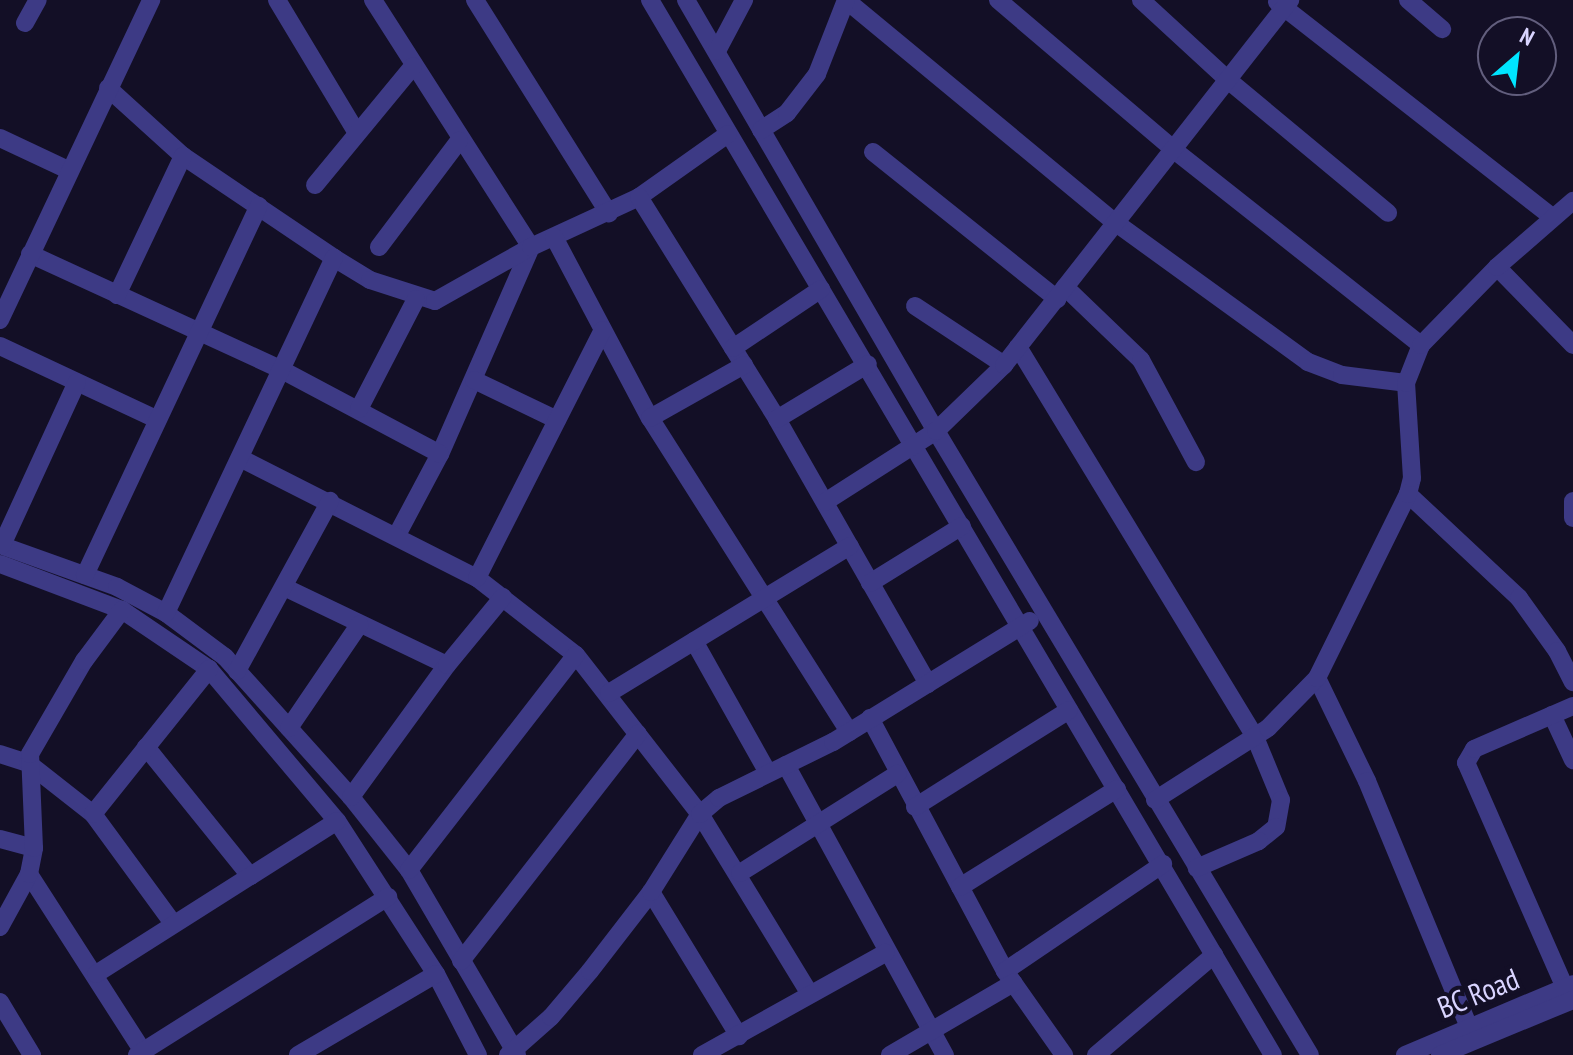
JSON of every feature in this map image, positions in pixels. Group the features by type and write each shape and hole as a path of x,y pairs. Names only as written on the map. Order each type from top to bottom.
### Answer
{"street":[{"path":"25,23 38,0"},
{"path":"0,320 68,170 151,0"},
{"path":"277,0 357,133"},
{"path":"373,0 459,141 531,247"},
{"path":"475,0 609,214"},
{"path":"650,0 868,364 1273,1055"},
{"path":"686,0 936,431 1310,1055"},
{"path":"717,51 744,0"},
{"path":"761,130 787,113 817,74 846,0 1116,223 1308,362 1342,375 1406,383"},
{"path":"998,0 1174,150 1421,345"},
{"path":"1141,0 1228,80 1388,213"},
{"path":"1408,0 1442,29"},
{"path":"825,502 936,431 1004,365 1228,80 1283,3 1553,218"},
{"path":"315,185 413,66"},
{"path":"110,83 183,156 334,258 416,299 435,301 454,294 531,247 609,214 639,197 728,134"},
{"path":"0,138 68,170"},
{"path":"379,247 459,141"},
{"path":"873,152 1061,293 1141,360 1196,462"},
{"path":"117,295 183,156"},
{"path":"639,197 777,419 928,684"},
{"path":"1155,800 1255,737 1292,708 1317,678 1408,494 1412,478 1406,383 1421,345 1497,267 1573,201"},
{"path":"85,575 259,206"},
{"path":"554,237 650,418 767,597 849,732"},
{"path":"397,535 440,454 531,247"},
{"path":"30,254 199,329 359,409 440,454"},
{"path":"166,613 334,258"},
{"path":"1497,267 1573,345"},
{"path":"733,348 821,289"},
{"path":"359,409 416,299"},
{"path":"915,306 1004,365"},
{"path":"477,578 603,330"},
{"path":"0,346 156,419"},
{"path":"1018,347 1255,737 1281,800 1281,817 1259,841 1197,868"},
{"path":"777,419 868,364"},
{"path":"650,418 744,365"},
{"path":"474,380 557,420"},
{"path":"1,551 77,382"},
{"path":"240,458 477,578 576,655 609,693 700,814 740,873 810,994"},
{"path":"1408,494 1519,598 1557,651 1573,682"},
{"path":"237,671 286,588 330,501"},
{"path":"1573,501 1573,518"},
{"path":"870,583 962,526"},
{"path":"609,693 850,546"},
{"path":"1,551 85,575 166,613 237,671 351,797 409,870 513,1053 551,1017 651,892 700,814 719,798 849,732 1020,624 1046,616"},
{"path":"1,551 122,610 209,669 337,821 436,974 478,1055"},
{"path":"286,588 447,665"},
{"path":"351,797 447,665 503,597"},
{"path":"0,927 29,874 34,848 28,763 39,731 122,610"},
{"path":"289,728 359,625"},
{"path":"694,641 768,773"},
{"path":"409,870 576,655"},
{"path":"93,814 209,669"},
{"path":"1317,678 1367,781 1469,1027"},
{"path":"1570,990 1466,763 1474,749 1573,706"},
{"path":"915,807 1069,710"},
{"path":"1552,715 1573,760"},
{"path":"870,718 897,774 1009,977 1064,1055"},
{"path":"461,961 638,734"},
{"path":"146,747 250,876"},
{"path":"0,754 28,763 93,814 172,922"},
{"path":"786,765 885,953 945,1055"},
{"path":"740,873 897,774"},
{"path":"960,887 1117,789"},
{"path":"96,974 172,922 337,821"},
{"path":"0,839 34,848"},
{"path":"890,1055 930,1032 1009,977 1163,864"},
{"path":"29,874 96,974 142,1054 388,897"},
{"path":"651,892 739,1036"},
{"path":"702,1055 885,953"},
{"path":"1096,1055 1214,955"},
{"path":"298,1055 436,974"},
{"name":"BC Road","path":"1405,1055 1469,1027 1570,990"},
{"name":"BC Road","path":"1440,1055 1570,990"},
{"path":"0,1002 32,1055"}]}
